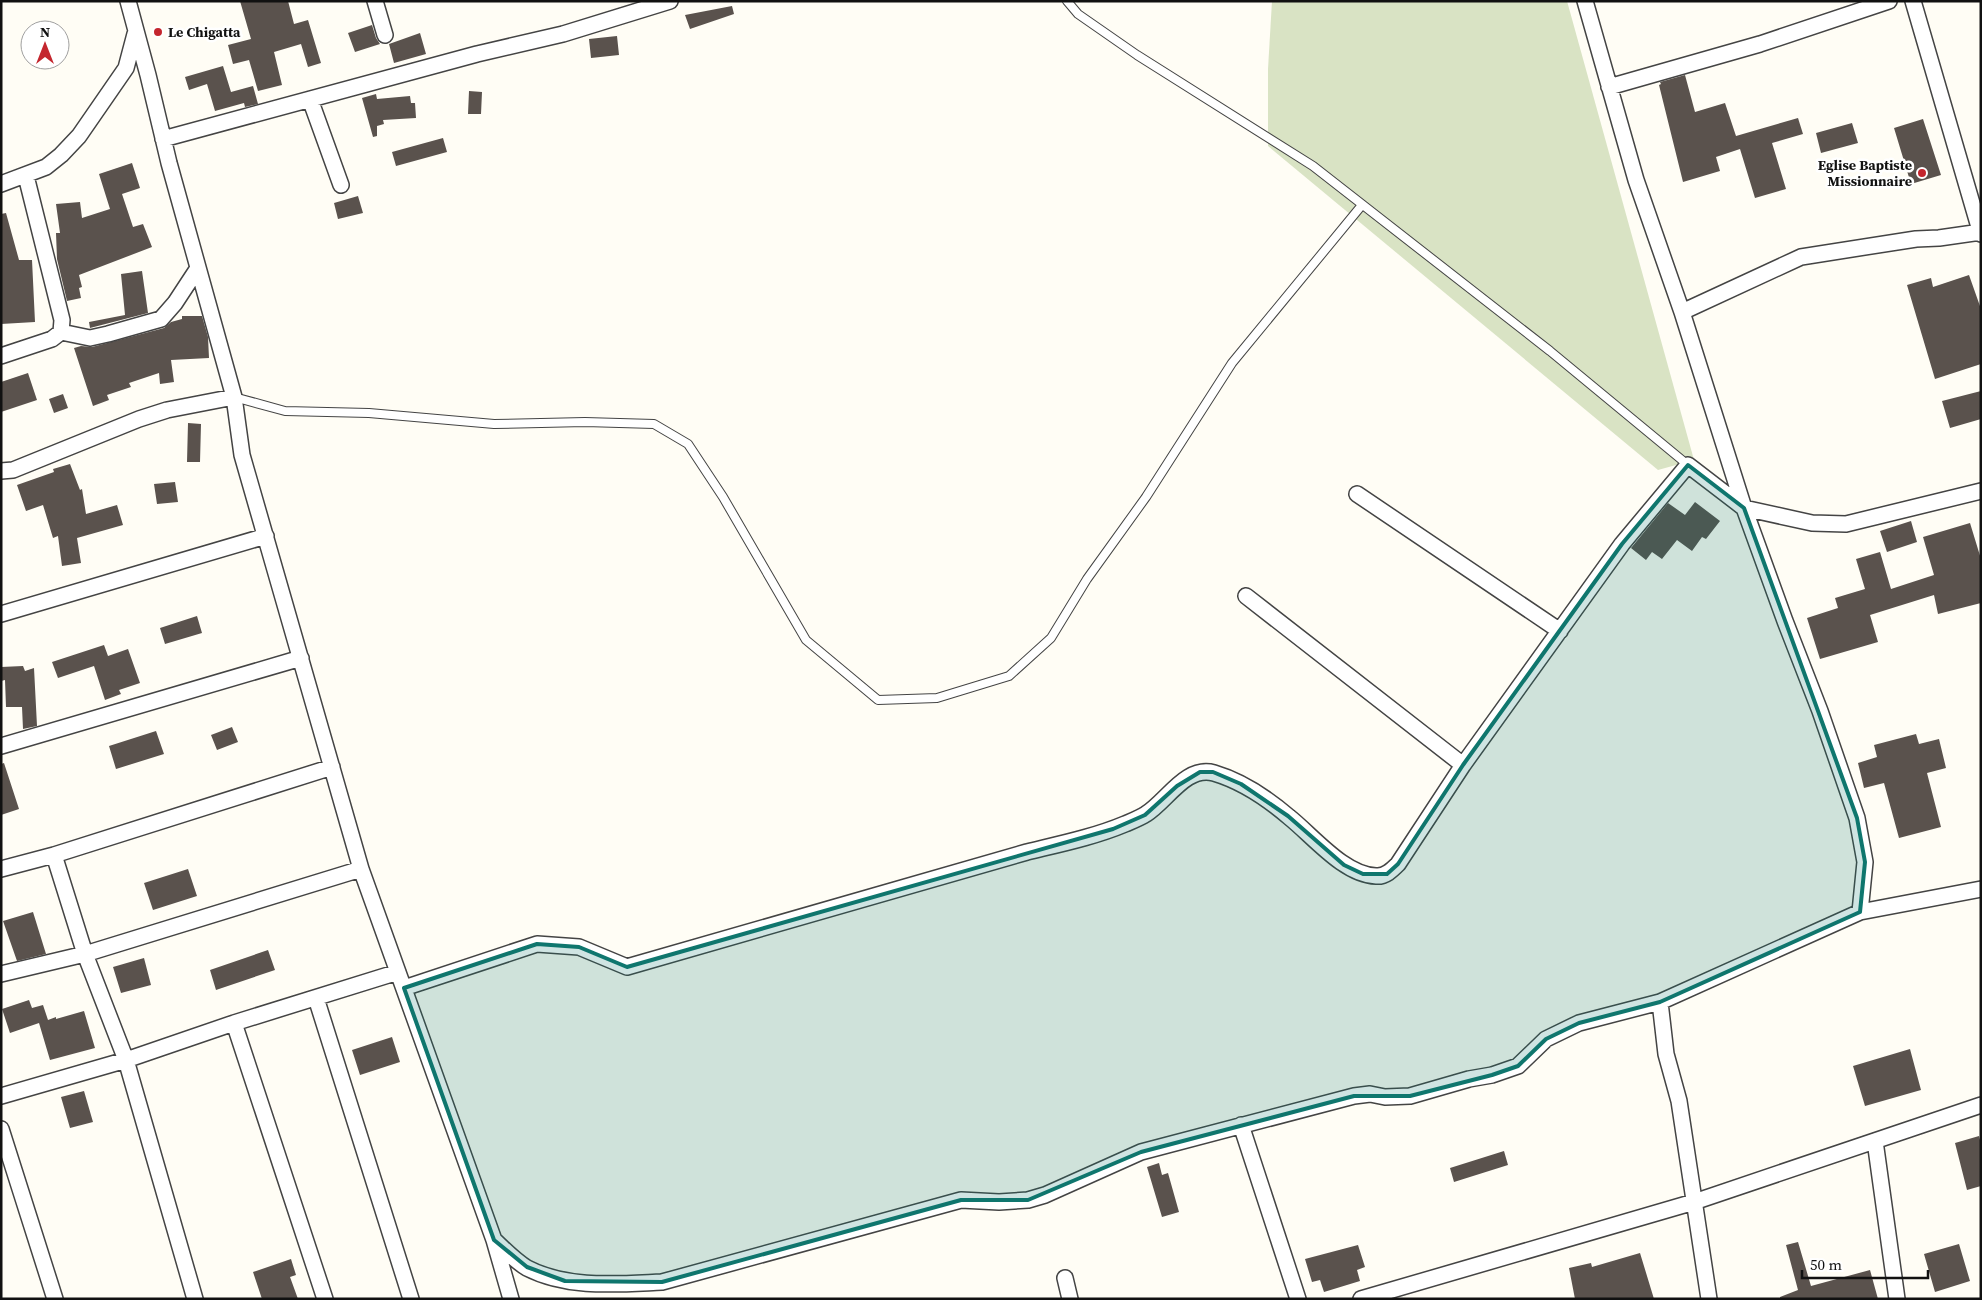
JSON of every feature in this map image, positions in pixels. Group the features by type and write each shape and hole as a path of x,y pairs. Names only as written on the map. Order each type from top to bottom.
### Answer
{"street":[{"path":"128,1 163,139 234,397 242,455 361,869 494,1240 511,1299"},
{"path":"375,1 385,35"},
{"path":"163,139 477,54 563,34 670,1"},
{"path":"1585,1 1636,180 1682,312 1744,508 1820,711 1857,818 1865,862 1860,912"},
{"path":"1609,87 1760,44 1889,1"},
{"path":"1682,312 1801,257 1906,240 1981,233 1913,1"},
{"path":"1,184 46,167 61,155 79,136 126,68 136,33"},
{"path":"310,99 341,185"},
{"path":"1,356 52,339 61,332 62,320 26,176"},
{"path":"61,332 90,338 161,319 175,303 198,268"},
{"path":"1,471 13,470 139,419 167,410 234,397"},
{"path":"404,988 537,944 579,947 628,967 1027,852 1114,829 1145,815 1188,777 1200,772 1213,772 1241,784 1288,816 1344,865 1363,874 1377,876 1387,874 1398,864 1463,765 1622,544 1688,466 1744,508 1812,523 1846,524 1981,490"},
{"path":"1357,494 1560,631"},
{"path":"1,614 266,536"},
{"path":"1246,596 1463,765"},
{"path":"1,746 301,658"},
{"path":"1,870 332,767"},
{"path":"54,855 85,954 126,1060 195,1299"},
{"path":"1,974 85,954 361,869"},
{"path":"494,1240 527,1267 565,1281 614,1284 662,1282 961,1200 999,1202 1028,1200 1045,1195 1141,1152 1240,1125 1354,1096 1370,1094 1385,1097 1410,1096 1468,1079 1492,1075 1518,1066 1546,1039 1579,1023 1660,1002 1860,912 1981,889"},
{"path":"1,1096 126,1060 398,972"},
{"path":"316,998 410,1299"},
{"path":"1660,1002 1666,1054 1679,1101 1709,1299"},
{"path":"234,1024 325,1299"},
{"path":"1361,1299 1694,1202 1981,1105"},
{"path":"1240,1125 1298,1299"},
{"path":"1,1129 55,1299"},
{"path":"1875,1141 1897,1299"},
{"path":"1065,1278 1070,1299"}],"lane":[{"path":"1067,1 1078,14 1137,55 1313,166 1550,351 1688,466"},
{"path":"234,397 285,411 369,413 494,424 586,422 654,424 688,444 723,496 806,640 878,700 937,698 1009,676 1050,638 1087,579 1146,497 1232,363 1362,204"}],"highlighted area":[{"path":"1688,465 1744,508 1857,818 1865,862 1860,912 1660,1002 1579,1023 1546,1039 1518,1066 1492,1075 1410,1096 1354,1096 1141,1152 1028,1200 961,1200 662,1282 565,1281 527,1267 494,1240 404,988 537,944 579,947 627,967 1113,829 1145,815 1177,786 1200,772 1213,772 1241,784 1288,816 1344,865 1363,874 1387,874 1398,864 1463,765 1622,544"}],"green space":[{"path":"1272,1 1567,1 1694,460 1658,470 1268,146 1268,69"}],"building":[{"path":"240,1 288,1 294,24 308,20 321,63 308,67 301,44 274,52 282,85 258,91 249,60 233,64 228,45 251,39"},
{"path":"732,6 734,14 690,29 685,15"},
{"path":"372,25 380,44 355,52 348,33"},
{"path":"420,33 426,54 394,63 389,44"},
{"path":"617,36 619,55 591,58 589,39"},
{"path":"223,66 231,92 253,86 258,104 245,107 244,103 215,111 207,84 189,90 185,77"},
{"path":"1685,75 1695,112 1725,103 1736,136 1798,118 1803,134 1772,143 1786,189 1755,198 1740,149 1716,157 1720,171 1683,182 1659,85 1661,84 1660,82"},
{"path":"469,91 482,92 481,114 468,114"},
{"path":"376,94 377,99 410,96 411,103 415,103 416,118 383,120 384,124 377,126 377,136 373,137 362,98"},
{"path":"1923,119 1941,175 1911,184 1894,128"},
{"path":"1852,123 1858,143 1821,153 1816,133"},
{"path":"443,138 447,152 396,166 392,152"},
{"path":"132,163 140,188 122,194 133,227 143,224 152,247 79,275 82,287 79,288 81,298 67,301 57,259 56,233 60,233 56,204 80,202 82,218 110,209 99,174"},
{"path":"358,196 363,213 338,219 334,203"},
{"path":"6,213 19,260 32,260 35,322 1,324 1,214"},
{"path":"142,271 148,313 90,328 89,322 125,315 121,274"},
{"path":"1969,275 1981,309 1981,364 1935,379 1907,285 1931,278 1933,287"},
{"path":"182,316 202,316 208,337 209,358 171,360 174,382 160,384 159,373 129,383 131,387 107,395 109,400 93,406 74,348 81,346 92,347 164,328 171,322 182,319"},
{"path":"28,373 37,400 1,412 1,382"},
{"path":"1981,391 1981,419 1950,428 1942,401"},
{"path":"63,394 68,408 54,413 49,399"},
{"path":"188,423 201,424 200,462 187,462"},
{"path":"70,464 80,490 82,489 86,514 117,505 123,525 77,538 81,563 62,566 58,536 53,538 43,505 26,511 17,485 54,472 53,469"},
{"path":"175,482 178,502 157,504 154,484"},
{"path":"1695,502 1720,521 1706,539 1702,537 1692,551 1677,540 1662,559 1652,552 1646,560 1631,548 1668,503 1685,515"},
{"path":"1911,521 1917,542 1887,552 1880,531"},
{"path":"1970,523 1981,559 1981,603 1938,614 1934,595 1870,615 1878,642 1820,659 1807,618 1838,608 1835,598 1865,589 1856,559 1880,552 1891,589 1934,575 1923,537"},
{"path":"197,616 202,633 165,644 160,628"},
{"path":"104,645 108,656 128,649 140,683 119,690 121,694 105,700 94,666 58,678 52,662"},
{"path":"23,666 25,671 34,668 37,726 23,729 22,707 6,707 5,680 1,681 1,667"},
{"path":"232,727 238,742 217,750 211,735"},
{"path":"156,731 164,754 116,769 109,746"},
{"path":"1916,734 1919,744 1939,739 1946,768 1927,773 1941,827 1899,838 1884,783 1864,788 1858,763 1877,757 1874,745"},
{"path":"4,763 19,809 1,815 1,764"},
{"path":"188,869 197,896 153,910 144,883"},
{"path":"33,912 46,954 17,961 3,921"},
{"path":"268,950 275,970 216,990 210,970"},
{"path":"144,958 151,985 121,993 113,967"},
{"path":"29,1000 32,1008 43,1005 48,1020 84,1011 95,1048 50,1060 39,1023 10,1033 2,1009"},
{"path":"392,1037 400,1062 360,1075 352,1050"},
{"path":"1910,1049 1921,1090 1865,1106 1853,1066"},
{"path":"84,1091 93,1122 70,1128 61,1097"},
{"path":"1979,1136 1981,1144 1981,1186 1967,1190 1955,1143"},
{"path":"1504,1151 1508,1165 1454,1182 1450,1168"},
{"path":"1159,1163 1162,1175 1168,1173 1179,1212 1162,1217 1147,1167"},
{"path":"1798,1242 1811,1286 1870,1270 1878,1299 1780,1299 1780,1297 1798,1290 1786,1245"},
{"path":"1959,1244 1970,1281 1935,1292 1924,1254"},
{"path":"1358,1245 1365,1267 1357,1270 1360,1281 1324,1292 1320,1280 1312,1282 1305,1259"},
{"path":"1640,1253 1654,1299 1575,1299 1569,1268 1591,1263 1592,1267"},
{"path":"291,1259 296,1275 290,1277 298,1299 262,1299 253,1272"}],"place":[{"name":"Le Chigatta","path":"158,32"},
{"name":"Eglise Baptiste Missionnaire","path":"1922,173"}]}
